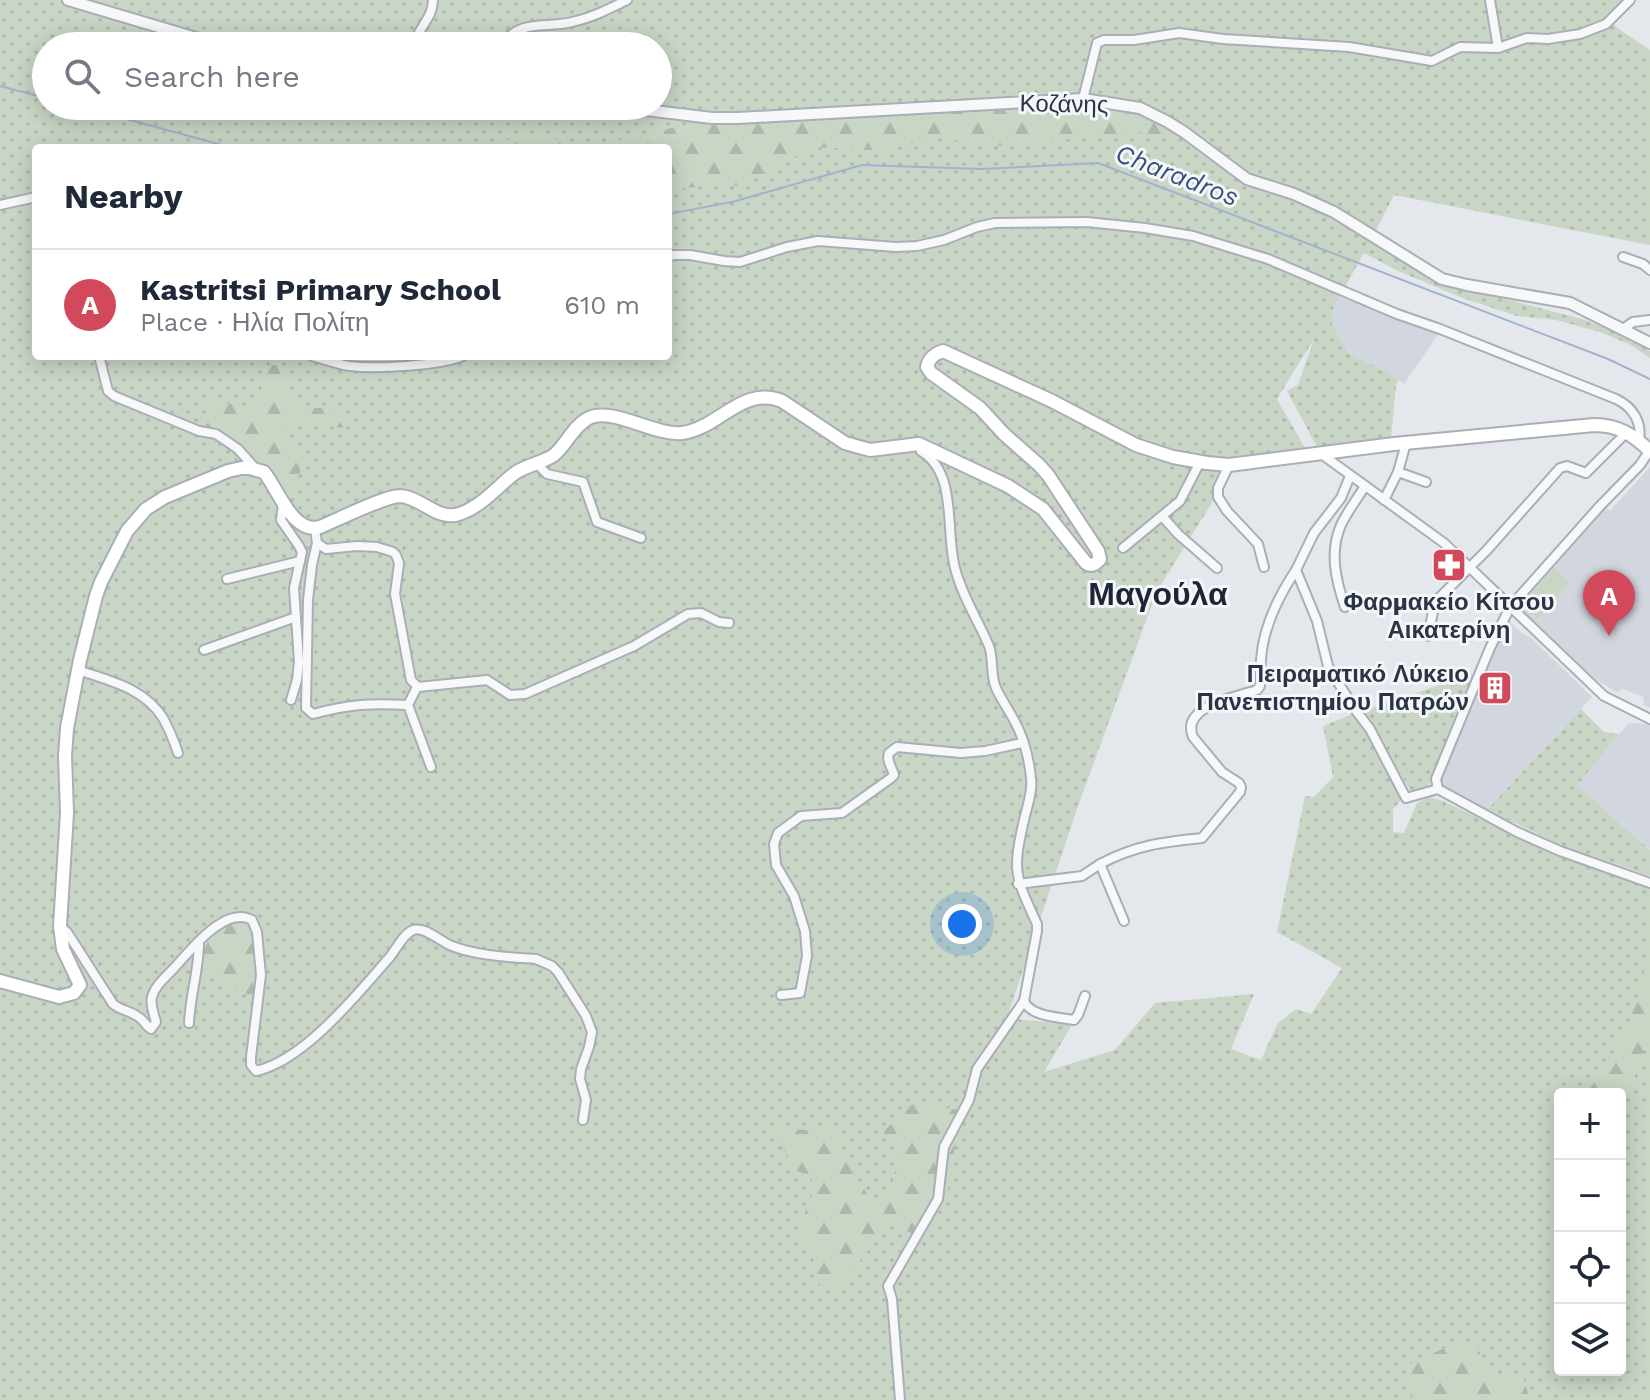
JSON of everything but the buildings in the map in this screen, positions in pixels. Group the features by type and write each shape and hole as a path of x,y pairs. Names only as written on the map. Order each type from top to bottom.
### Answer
{"main road":[{"path":"0,981 59,997 74,993 80,985 63,949 60,926 67,813 65,741 96,596 127,531 146,509 165,497 228,471 246,467 264,472 295,519 303,526 315,529 392,496 410,498 442,514 457,515 490,494 517,471 552,456 589,417 611,417 680,433 701,426 742,402 773,397 845,443 870,450 919,444 1008,486 1043,509 1088,565 1097,562 1099,555 1048,475 980,408 934,377 927,367 931,357 943,351 1052,401 1136,445 1200,462 1229,465 1406,443 1594,425 1615,427 1627,432 1650,450"}],"street":[{"path":"68,0 176,32"},
{"path":"419,32 431,14 433,0"},
{"path":"514,32 522,27 572,23 627,0"},
{"path":"1490,0 1498,48"},
{"path":"1083,99 1097,43 1104,40 1134,40 1179,33 1349,47 1432,61 1460,47 1498,48 1527,38 1548,39 1593,30 1613,18 1630,0"},
{"name":"Κοζάνης","path":"672,113 738,118 1083,99 1140,108 1184,132 1247,179 1294,194 1334,212 1442,279 1570,303 1650,343"},
{"path":"0,205 32,198"},
{"path":"672,255 740,262 818,241 917,246 995,223 1087,222 1193,236 1268,259 1397,314 1616,399 1625,404 1638,420 1639,440"},
{"path":"1623,257 1650,270"},
{"path":"1623,329 1633,322 1650,320"},
{"path":"98,360 108,391 114,396 199,431 216,434 238,449 256,468"},
{"path":"328,360 373,367 448,360"},
{"path":"1428,636 1438,600 1560,468 1567,466 1586,473 1627,432"},
{"path":"1384,500 1398,472 1406,443"},
{"path":"900,1400 892,1299 888,1286 938,1199 944,1147 969,1100 977,1069 1024,1001 1037,931 1015,870 1031,780 1022,743 1017,725 994,684 990,652 957,576 949,536 945,480 927,454 910,444"},
{"path":"1438,789 1436,779 1510,607 1640,465 1650,450"},
{"path":"1320,453 1439,539 1604,696 1650,719"},
{"path":"1123,548 1180,501 1200,462"},
{"path":"536,463 547,474 583,482 597,522 641,538"},
{"path":"1229,465 1218,497 1257,542 1264,567"},
{"path":"1398,472 1426,482"},
{"path":"1018,884 1082,876 1122,852 1146,845 1202,838 1240,792 1239,783 1222,772 1193,737 1190,723 1202,709 1257,690 1260,686 1261,659 1277,599 1314,533 1341,498 1350,476"},
{"path":"1345,607 1338,587 1334,544 1341,524 1365,486"},
{"path":"284,503 281,520 302,552 294,588 299,662 291,700"},
{"path":"1162,516 1217,568"},
{"path":"315,529 317,543 308,600 306,708 313,714 341,706 369,703 408,705"},
{"path":"317,543 326,549 377,547 396,555 399,561 397,603 411,680 417,687"},
{"path":"227,579 300,561"},
{"path":"1296,570 1317,621 1328,666 1370,729 1406,798 1438,789 1517,832 1650,883"},
{"path":"417,687 484,679 509,694 527,693 634,646 688,614 701,613 719,622 729,623"},
{"path":"204,650 296,617"},
{"path":"78,670 129,688 149,700 165,722 178,753"},
{"path":"417,687 408,705 431,767"},
{"path":"781,995 800,993 807,956 805,931 794,896 776,865 774,844 778,833 801,816 842,813 891,778 894,775 888,756 897,747 961,753 1022,743"},
{"path":"1100,864 1124,921"},
{"path":"60,926 67,932 113,1004 137,1016 151,1029 156,1022 151,1003 155,990 208,932 234,918 247,917 255,924 261,975 251,1057 251,1065 256,1071 307,1044 344,1008 413,930 423,930 449,946 471,952 545,962 558,972 586,1016 592,1032 581,1069 580,1079 586,1100 583,1120"},
{"path":"189,1023 199,941"},
{"path":"1024,1001 1027,1008 1034,1012 1074,1020 1085,996"}],"shaded area":[{"path":"1335,295 1439,333 1404,384 1389,373 1349,354 1332,324 1331,307"},
{"path":"1650,467 1650,708 1644,705 1643,697 1623,689 1617,692 1589,676 1517,606 1606,508 1610,511"},
{"path":"1508,620 1592,697 1487,810 1444,789 1440,780"},
{"path":"1629,723 1650,724 1650,849 1576,785"}],"green space":[{"path":"0,0 1624,0 1605,16 1650,50 1650,245 1394,195 1370,242 1436,281 1582,319 1611,330 1650,351 1650,358 1631,345 1600,332 1556,320 1517,316 1460,297 1364,253 1332,310 1332,324 1349,354 1398,380 1391,438 1317,447 1287,391 1298,385 1314,339 1277,399 1305,448 1241,456 1157,591 1078,806 1007,1018 1072,1025 1044,1072 1115,1050 1155,1003 1254,994 1231,1049 1261,1060 1278,1023 1296,1009 1311,1014 1342,968 1277,932 1305,796 1314,797 1333,777 1323,726 1355,713 1401,800 1393,809 1393,832 1404,833 1417,803 1429,797 1556,855 1650,888 1650,1400 0,1400"},
{"path":"1050,105 1099,106 1137,113 1174,131 1177,140 1137,132 1006,146 937,138 885,151 816,147 740,185 680,188 672,187 672,144 602,144 693,123"},
{"path":"533,136 591,144 482,144"},
{"path":"269,365 281,365 287,380 288,395 310,408 329,408 344,420 344,428 288,422 282,436 295,445 303,462 294,491 288,496 254,455 228,436 195,442 211,401 256,408"},
{"path":"1554,568 1570,582 1538,618 1522,604"},
{"path":"1475,673 1427,789 1410,790 1363,711"},
{"path":"1581,709 1604,732 1619,734 1577,785 1650,850 1650,876 1563,846 1487,810"},
{"path":"244,914 258,920 264,936 263,1001 200,973 203,960 188,954 213,930"},
{"path":"1650,957 1650,1030 1626,1101 1626,1088 1580,1088 1615,1050 1636,1004"},
{"path":"911,1105 959,1110 950,1184 924,1240 894,1224 836,1289 824,1289 814,1278 813,1253 796,1234 815,1188 809,1174 796,1171 778,1139 779,1121 789,1129 807,1130 819,1126 833,1129 858,1179 878,1206 889,1194 899,1156 883,1132"},
{"path":"1475,1344 1497,1373 1523,1377 1530,1400 1415,1400 1402,1380 1409,1365 1444,1348"}],"waterway":[{"name":"Charadros","path":"0,86 32,94"},
{"name":"Charadros","path":"130,120 218,144"},
{"name":"Charadros","path":"672,213 732,202 862,165 982,169 1098,163 1608,359 1650,379"}],"place":[{"name":"Φαρμακείο Κίτσου Αικατερίνη","path":"1449,565"},
{"name":"Kastritsi Primary School","path":"1609,636"},
{"name":"Πειραματικό Λύκειο Πανεπιστημίου Πατρών","path":"1495,688"}],"district":[{"name":"Μαγούλα","path":"1158,594"}]}
